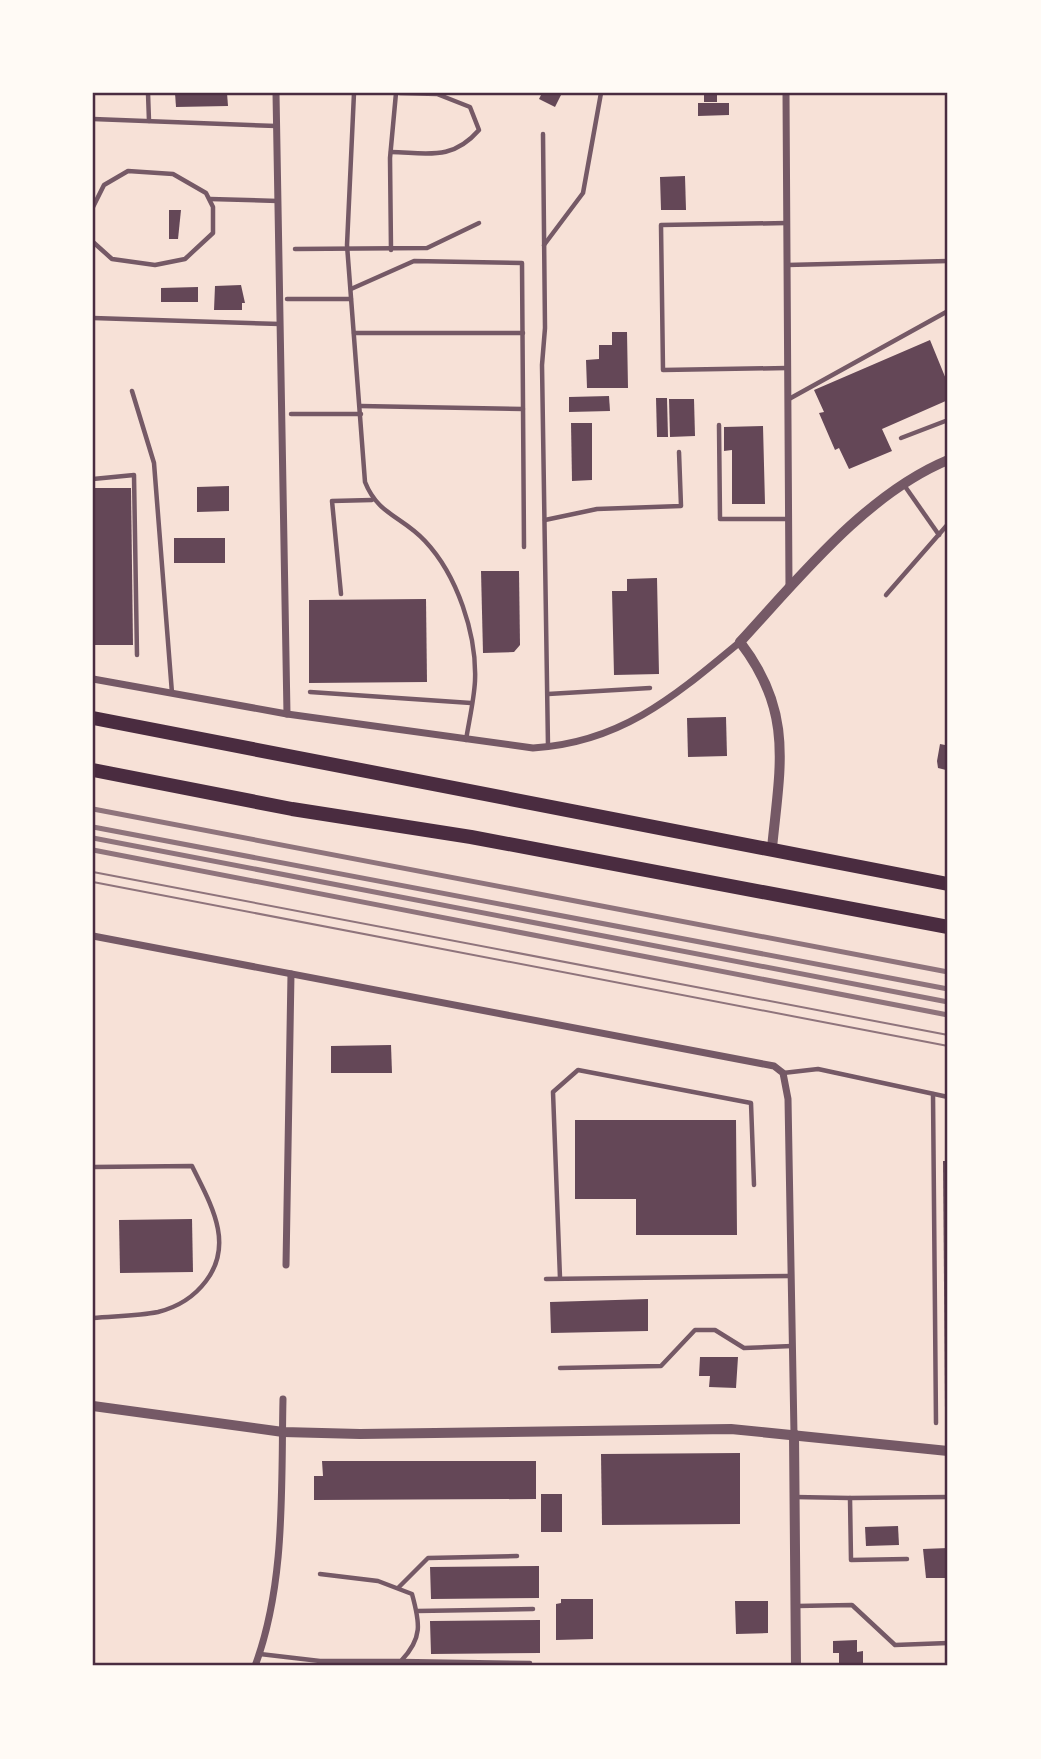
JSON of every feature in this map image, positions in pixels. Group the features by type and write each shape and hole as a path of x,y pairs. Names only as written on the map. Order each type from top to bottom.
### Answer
{"highway":[{"path":"93,718 948,884"},
{"path":"93,770 292,808 471,837 948,928"}],"street":[{"path":"276,93 287,714"},
{"path":"786,93 789,589"},
{"path":"93,679 287,714 512,748 548,747 593,738 631,723 689,685 740,642 789,589 879,501 948,460"},
{"path":"740,642 766,680 778,721 779,768 772,848"},
{"path":"93,936 760,1062 774,1066 783,1073 788,1099 796,1666"},
{"path":"286,1265 291,974"},
{"path":"255,1666 269,1622 275,1576 284,1399"},
{"path":"93,1406 283,1432 360,1434 731,1429 948,1451"}],"lane":[{"path":"148,93 149,121"},
{"path":"354,93 348,250 365,482 372,500 383,512 403,521 426,542 459,596 472,645 475,681 466,741"},
{"path":"391,152 447,153 466,145 479,130 470,107 437,94 398,93 391,152 391,250"},
{"path":"544,245 583,193 601,93"},
{"path":"93,119 276,125"},
{"path":"542,134 545,328 541,365 548,747"},
{"path":"93,207 104,185 128,171 173,174 206,193 213,207 213,233 185,259 155,265 113,259 93,242"},
{"path":"210,199 278,201"},
{"path":"295,249 426,248 479,223"},
{"path":"787,223 661,225 663,370 788,368"},
{"path":"351,289 414,261 522,263 524,547"},
{"path":"787,265 948,261"},
{"path":"287,299 351,299"},
{"path":"788,400 948,311"},
{"path":"93,318 280,324"},
{"path":"354,333 523,333"},
{"path":"132,391 154,463 172,693"},
{"path":"360,406 523,409"},
{"path":"290,414 360,414"},
{"path":"901,438 948,420"},
{"path":"719,425 720,519 789,519"},
{"path":"544,520 597,509 681,506 679,452"},
{"path":"93,479 134,475 137,655"},
{"path":"904,484 939,535"},
{"path":"341,594 332,501 372,500"},
{"path":"886,595 948,524"},
{"path":"548,695 650,688"},
{"path":"310,692 471,703"},
{"path":"783,1073 818,1069 948,1097"},
{"path":"560,1279 552,1092 578,1070 751,1103 754,1185"},
{"path":"933,1094 936,1423"},
{"path":"93,1167 192,1166 212,1206 220,1231 220,1255 213,1272 194,1297 159,1311 93,1318"},
{"path":"546,1279 791,1276"},
{"path":"560,1368 661,1366 695,1331 715,1330 744,1348 792,1346"},
{"path":"794,1497 948,1497"},
{"path":"850,1498 851,1560 907,1559"},
{"path":"399,1587 428,1558 517,1556"},
{"path":"320,1574 378,1581 412,1594 417,1611 418,1632 415,1647 401,1661"},
{"path":"795,1606 852,1605 895,1645 948,1643"},
{"path":"417,1611 533,1609"},
{"path":"260,1654 320,1661 530,1663"}],"building":[{"path":"175,93 227,93 228,106 176,107"},
{"path":"542,93 562,93 555,107 539,99"},
{"path":"704,93 717,93 717,102 704,102"},
{"path":"698,103 729,103 729,115 698,116"},
{"path":"685,176 686,210 661,210 660,177"},
{"path":"169,210 181,210 178,239 169,239"},
{"path":"241,285 245,303 242,303 242,310 214,310 215,286"},
{"path":"198,287 198,302 161,302 161,288"},
{"path":"612,332 627,332 628,388 587,388 586,360 599,359 599,345 612,345"},
{"path":"930,340 948,384 948,400 882,429 892,451 849,469 839,448 835,450 819,413 824,412 814,390"},
{"path":"609,396 610,411 569,412 569,397"},
{"path":"656,398 667,398 668,437 657,437"},
{"path":"669,399 694,399 695,436 670,437"},
{"path":"571,423 592,423 592,480 572,481"},
{"path":"763,426 765,504 732,504 732,450 724,451 724,427"},
{"path":"229,486 229,511 197,512 197,487"},
{"path":"93,488 131,488 133,645 93,645"},
{"path":"174,538 225,538 225,563 174,563"},
{"path":"481,571 519,571 520,645 514,652 483,653"},
{"path":"657,578 659,674 614,675 612,591 627,591 627,579"},
{"path":"426,599 427,682 309,683 309,600"},
{"path":"726,717 727,756 688,757 687,718"},
{"path":"948,736 946,770 938,768 937,761 940,744 945,745"},
{"path":"391,1045 392,1073 331,1073 331,1046"},
{"path":"575,1120 736,1120 737,1235 636,1235 636,1199 575,1199"},
{"path":"943,1161 948,1161 948,1409 945,1409"},
{"path":"192,1219 193,1272 120,1273 119,1220"},
{"path":"648,1299 648,1331 551,1333 550,1302"},
{"path":"700,1357 738,1357 736,1388 709,1387 710,1376 699,1376"},
{"path":"740,1453 740,1524 602,1525 601,1454"},
{"path":"322,1461 536,1461 536,1499 314,1500 314,1476 323,1476"},
{"path":"541,1494 562,1494 562,1532 541,1532"},
{"path":"898,1526 899,1545 866,1546 865,1527"},
{"path":"948,1548 946,1578 926,1578 923,1549"},
{"path":"539,1566 539,1598 431,1599 430,1567"},
{"path":"561,1599 593,1599 593,1639 556,1640 556,1604 561,1603"},
{"path":"735,1601 768,1601 768,1633 736,1634"},
{"path":"540,1620 540,1653 431,1654 430,1621"},
{"path":"857,1640 857,1652 863,1651 863,1663 839,1664 839,1653 833,1653 833,1641"}],"tram line":[{"path":"93,872 948,1035"},
{"path":"93,882 948,1046"}],"railway":[{"path":"93,809 948,972"},
{"path":"93,827 948,989"},
{"path":"93,838 948,1002"},
{"path":"93,850 948,1015"}]}
